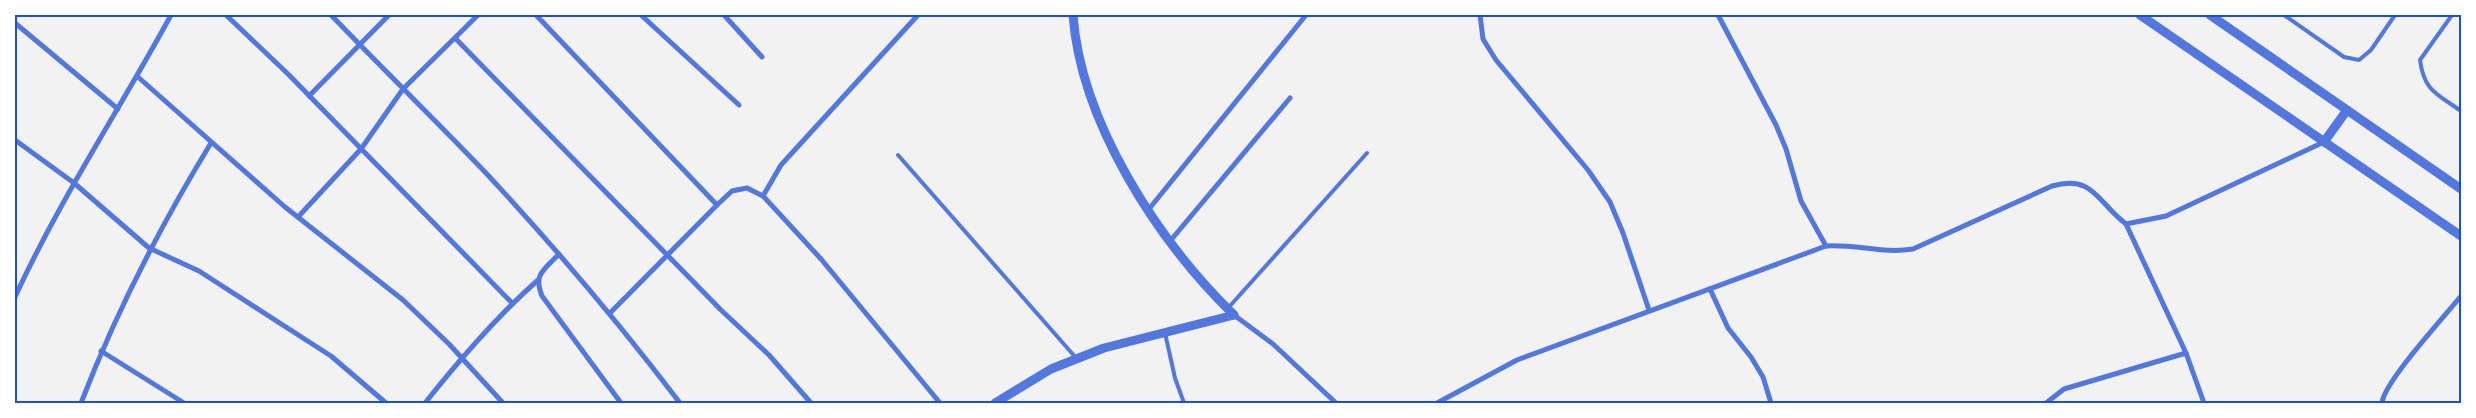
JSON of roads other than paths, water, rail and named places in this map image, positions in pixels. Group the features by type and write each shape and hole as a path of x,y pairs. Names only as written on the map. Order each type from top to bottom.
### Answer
{"street":[{"path":"15,296 74,183 138,77 171,15"},
{"path":"226,15 309,96 512,303"},
{"path":"331,15 485,172 559,254 610,314 680,403"},
{"path":"309,96 389,15"},
{"path":"298,217 361,149 403,89 478,15"},
{"path":"536,15 717,205"},
{"path":"641,15 739,105"},
{"path":"724,15 762,57"},
{"path":"763,196 781,165 918,15"},
{"path":"1073,15 1075,42 1090,99 1118,160 1149,209 1207,289 1230,312 1272,344 1336,403"},
{"path":"1149,209 1306,15"},
{"path":"1480,15 1483,39 1496,60 1588,170 1610,202 1623,233 1649,310"},
{"path":"1718,15 1776,125 1786,149 1800,201 1826,246"},
{"path":"2140,15 2461,236"},
{"path":"2210,15 2461,189"},
{"path":"15,23 118,109"},
{"path":"455,38 721,310 769,355 812,403"},
{"path":"138,77 211,143 298,217 403,300 461,357 503,403"},
{"path":"1171,240 1290,98"},
{"path":"2126,224 2166,216 2324,142 2347,110"},
{"path":"15,140 74,183 149,248 199,271 331,356 386,403"},
{"path":"81,403 102,351 149,248 211,143"},
{"path":"1437,403 1517,360 1826,246 1845,244 1894,252 1914,249 2052,186 2068,182 2083,184 2094,192 2110,212 2126,224 2186,353 2204,403"},
{"path":"610,314 732,191 748,188 763,196 834,274 940,403"},
{"path":"559,254 540,274 537,285 542,296 621,403"},
{"path":"425,403 461,357 512,303 538,280"},
{"path":"1710,289 1728,328 1751,357 1763,377 1771,403"},
{"path":"2382,403 2382,398 2395,378 2461,296"},
{"path":"995,403 1051,369 1104,348 1165,333 1230,312"},
{"path":"102,351 184,403"},
{"path":"2046,403 2064,388 2186,353"}],"lane":[{"path":"2284,15 2344,57 2359,60 2371,50 2395,15"},
{"path":"2452,15 2420,60 2422,79 2434,92 2461,111"},
{"path":"1230,312 1367,153"},
{"path":"898,155 1077,359"},
{"path":"1165,333 1175,378 1184,403"}]}
